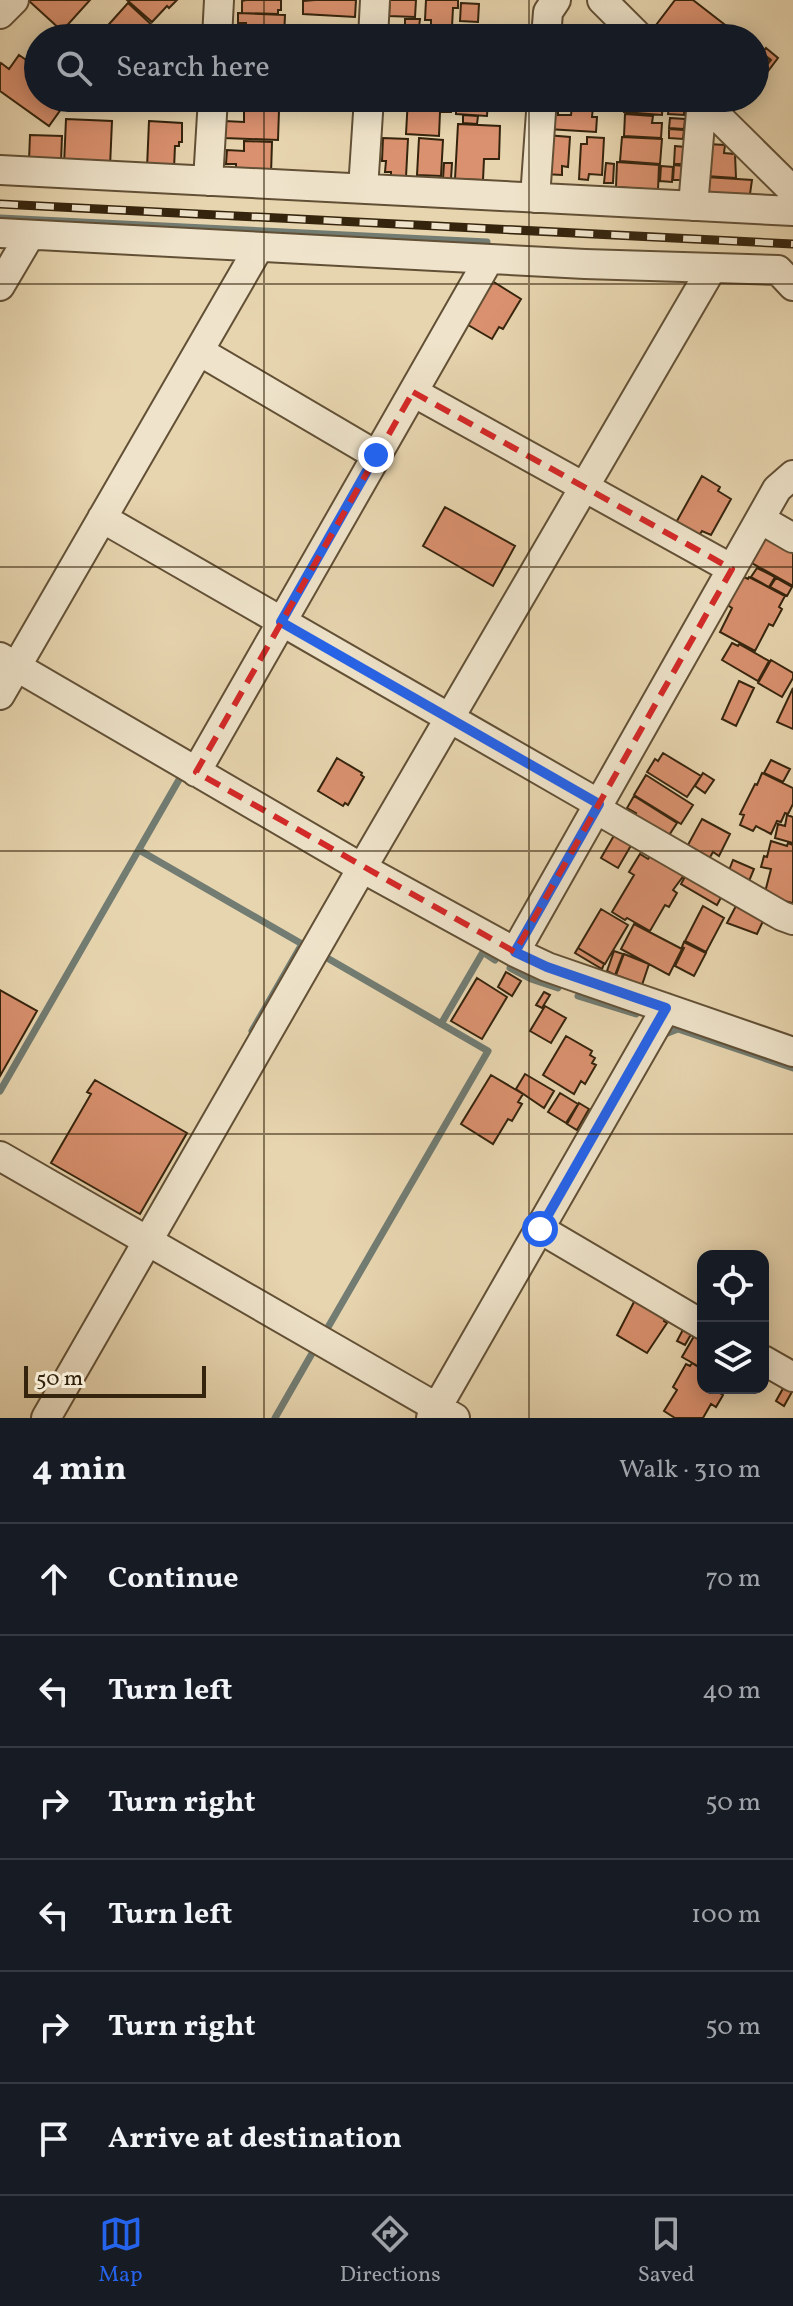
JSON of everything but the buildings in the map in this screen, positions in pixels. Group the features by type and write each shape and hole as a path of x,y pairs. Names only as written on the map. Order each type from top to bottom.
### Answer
{"street":[{"path":"0,14 14,0"},
{"path":"218,24 219,0"},
{"path":"374,24 375,0"},
{"path":"547,24 548,12 556,0"},
{"path":"602,0 626,24"},
{"path":"208,181 212,112"},
{"path":"363,189 368,112"},
{"path":"535,198 541,112"},
{"path":"693,206 700,112"},
{"path":"714,112 793,191"},
{"path":"0,170 793,211"},
{"path":"0,233 489,259 778,270 793,286"},
{"path":"0,286 30,235"},
{"path":"0,695 8,662 102,518 259,247"},
{"path":"196,772 489,259"},
{"path":"46,1418 712,268"},
{"path":"199,351 376,455"},
{"path":"413,392 732,569"},
{"path":"515,952 777,489 793,475"},
{"path":"102,518 450,717 793,920"},
{"path":"760,519 793,538"},
{"path":"8,662 362,868 515,952 547,967 793,1052"},
{"path":"0,1156 441,1415 540,1229 666,1008"},
{"path":"540,1229 698,1322"},
{"path":"769,1363 793,1377"}],"highlighted area":[{"path":"413,392 732,569 515,952 196,772"}],"waterway":[{"path":"0,218 487,242"},
{"path":"0,1091 180,778"},
{"path":"139,850 302,944 252,1031"},
{"path":"441,1024 483,952 495,960"},
{"path":"322,955 488,1051 327,1329"},
{"path":"510,968 558,988"},
{"path":"578,996 636,1014"},
{"path":"663,1037 678,1029 793,1068"},
{"path":"275,1418 314,1350"}],"railway":[{"path":"0,204 793,244"}],"route":[{"path":"376,455 281,622 599,804 515,952 547,967 666,1008 540,1229"}]}
